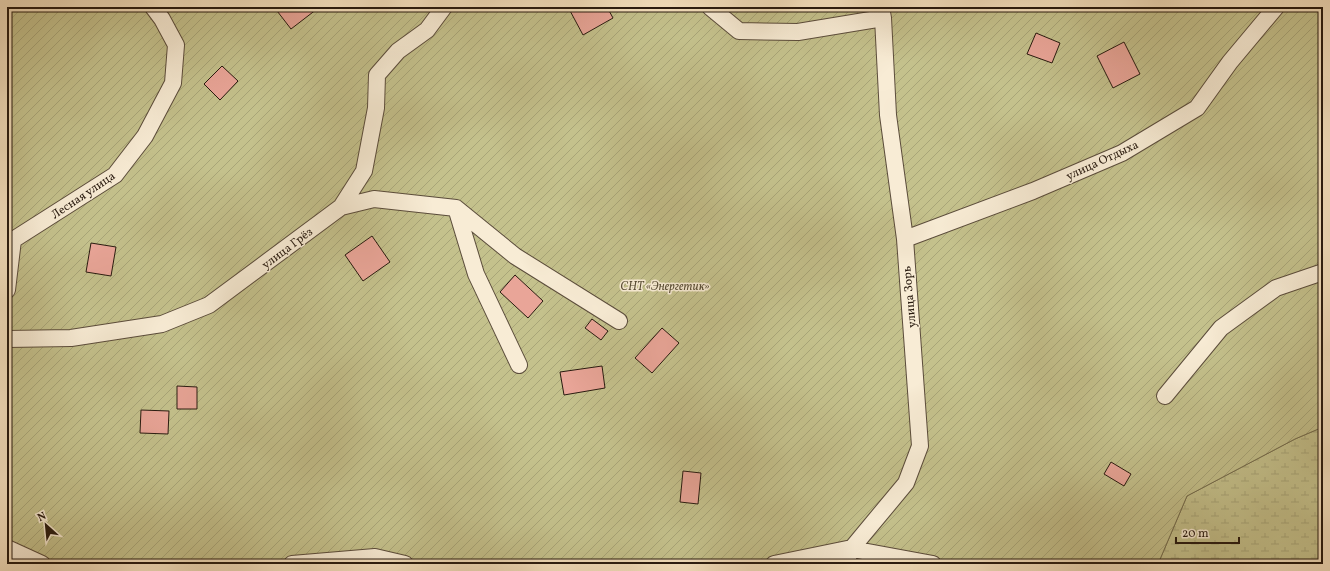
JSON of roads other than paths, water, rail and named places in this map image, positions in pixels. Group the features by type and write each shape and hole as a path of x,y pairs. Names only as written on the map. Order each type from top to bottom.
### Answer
{"street":[{"name":"Лесная улица","path":"7,290 13,240 115,175 145,136 173,83 176,46 162,19 153,7"},
{"name":"улица Грёз","path":"7,339 71,338 162,324 209,305 340,207 364,171 376,108 376,75 398,51 427,30 444,7"},
{"path":"710,7 739,31 798,32 882,12"},
{"name":"улица Отдыха","path":"905,239 1033,191 1122,153 1197,108 1230,62 1276,7"},
{"name":"улица Зорь","path":"846,564 852,548 906,483 920,446 905,239 888,115 882,12"},
{"path":"340,207 374,199 456,208 514,256 618,321"},
{"path":"456,208 476,274 519,365"},
{"path":"1165,396 1221,328 1276,288 1323,272"},
{"path":"7,548 42,564"},
{"path":"774,564 852,548 934,564"},
{"path":"292,564 375,558 405,564"}],"park label":[{"name":"СНТ «Энергетик»","path":"665,286"}]}
